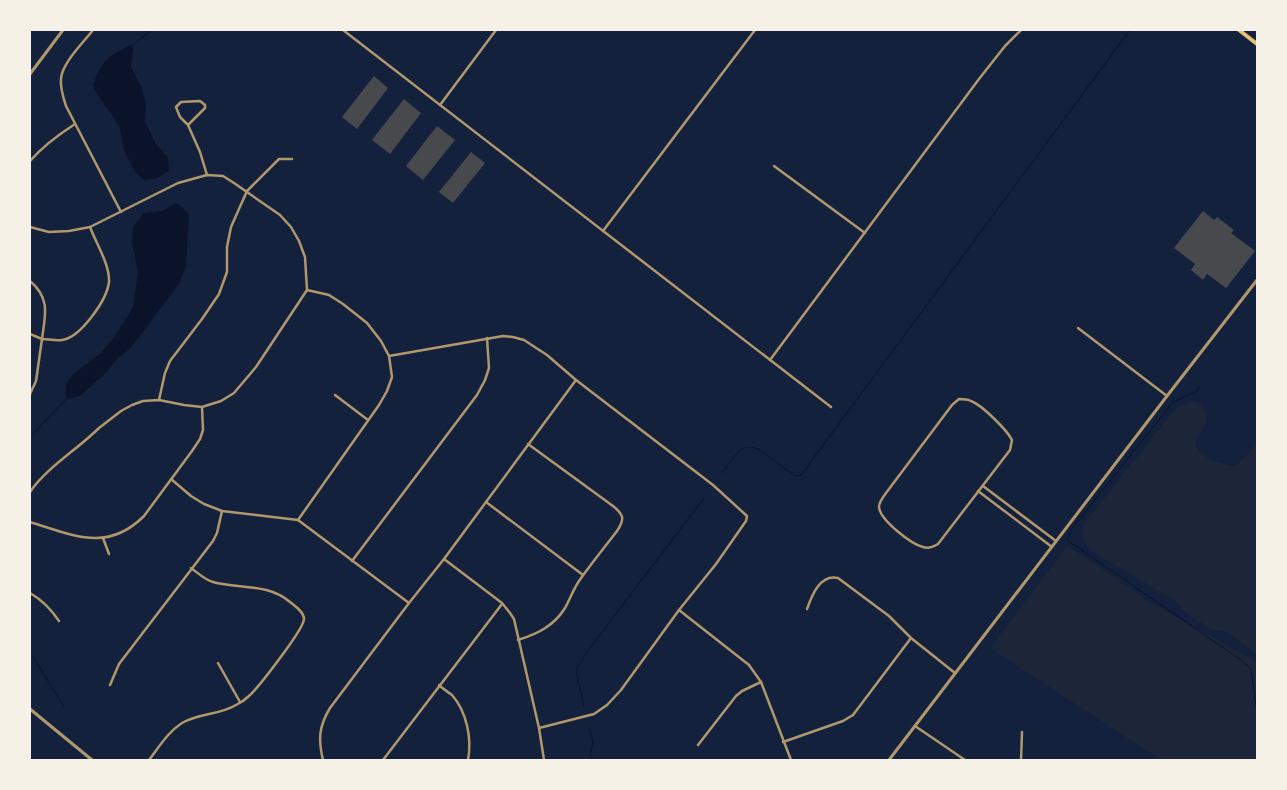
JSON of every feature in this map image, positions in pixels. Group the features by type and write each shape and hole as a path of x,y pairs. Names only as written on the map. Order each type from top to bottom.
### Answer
{"main road":[{"path":"1239,30 1257,44"}],"street":[{"path":"30,74 63,30"},
{"path":"93,30 65,65 61,77 61,90 66,106 121,212"},
{"path":"343,30 831,407"},
{"path":"440,105 496,30"},
{"path":"603,231 755,30"},
{"path":"770,360 979,79 1021,30"},
{"path":"188,125 205,108 205,105 200,101 181,102 176,107 180,117 188,125 200,152 207,175"},
{"path":"30,161 38,151 75,124"},
{"path":"159,400 165,372 170,361 219,294 227,272 227,247 231,227 247,192 279,159 292,159"},
{"path":"774,166 865,233"},
{"path":"30,227 49,232 90,227 178,183 207,175 223,176 280,216 291,227 305,257 307,290 256,367 234,393 214,404 202,407 159,400 143,401 132,405 108,420 45,474 30,492"},
{"path":"30,334 42,339 62,340 73,336 100,305 108,282 107,268 90,227"},
{"path":"889,760 1257,280"},
{"path":"30,281 39,290 44,299 45,315 36,381 30,394"},
{"path":"298,520 368,420 387,391 392,377 389,356 381,340 367,323 343,304 329,296 307,290"},
{"path":"1078,328 1167,396"},
{"path":"389,356 503,336 524,340 547,355 576,380 713,485 747,516 746,521 716,564 679,610 621,690 607,705 594,714 539,728"},
{"path":"352,560 477,395 486,380 489,368 487,338"},
{"path":"323,760 320,748 320,731 326,715 576,380"},
{"path":"335,395 368,420"},
{"path":"964,398 975,402 1004,427 1012,440 1010,450 978,491 941,539 934,547 929,548 922,547 898,532 885,521 879,508 886,493 952,405 959,399 964,398"},
{"path":"30,522 93,539 114,536 135,525 144,516 200,439 203,430 202,407"},
{"path":"518,640 538,633 558,619 583,575 622,524 623,519 621,512 528,444"},
{"path":"171,479 197,500 222,512 298,520 409,603"},
{"path":"983,486 1056,541"},
{"path":"978,491 1052,546"},
{"path":"486,502 583,575"},
{"path":"1011,516 1016,510"},
{"path":"110,685 119,664 213,541 222,512"},
{"path":"103,538 109,554"},
{"path":"444,559 502,603 514,619 539,728 544,760"},
{"path":"149,760 172,731 182,724 194,717 227,709 249,696 292,642 304,620 303,615 298,609 288,600 275,593 265,589 212,582 191,568"},
{"path":"807,609 819,585 828,578 838,578 889,616 911,638 955,673"},
{"path":"30,593 44,603 59,621"},
{"path":"383,760 502,603"},
{"path":"679,610 749,665 761,682 791,760"},
{"path":"783,742 843,721 853,715 911,638"},
{"path":"218,663 240,702"},
{"path":"698,745 736,696 761,682"},
{"path":"439,685 451,695 459,705 464,716 470,748 468,760"},
{"path":"30,710 92,760"},
{"path":"915,726 965,760"},
{"path":"1021,760 1022,732"}],"shaded area":[{"path":"134,44 131,67 142,88 146,105 145,121 156,144 168,158 169,171 157,178 144,180 135,172 123,148 120,128 93,86 99,71 108,59"},
{"path":"177,203 189,214 186,266 179,284 130,349 118,358 107,372 80,396 66,399 66,384 73,374 100,354 116,335 133,307 138,272 132,243 133,227 144,213 162,211"},
{"path":"1194,401 1202,405 1206,416 1205,424 1198,435 1195,445 1201,453 1212,461 1232,466 1238,464 1257,444 1257,655 1228,632 1213,630 1187,614 1177,602 1090,550 1083,537 1084,524 1176,408"},
{"path":"1067,546 1151,603 1257,662 1257,760 1161,760 990,648"}],"building":[{"path":"374,76 388,88 357,129 342,117"},
{"path":"404,99 421,113 390,154 372,140"},
{"path":"437,126 455,140 423,180 406,166"},
{"path":"471,152 485,163 453,203 439,192"},
{"path":"1203,211 1214,220 1217,217 1234,230 1231,233 1255,251 1226,288 1207,274 1203,280 1191,270 1195,264 1174,248"}],"waterway":[{"path":"134,44 152,30"},
{"path":"722,473 743,448 753,447 760,450 795,476 801,475 1130,30"},
{"path":"1198,388 1196,392 1173,402 1071,530 1067,540 1241,660 1251,669 1257,712"},
{"path":"30,437 66,399"},
{"path":"584,707 576,670 587,652 704,498"},
{"path":"32,655 64,707"},
{"path":"589,729 593,745 590,754 592,760"}]}
